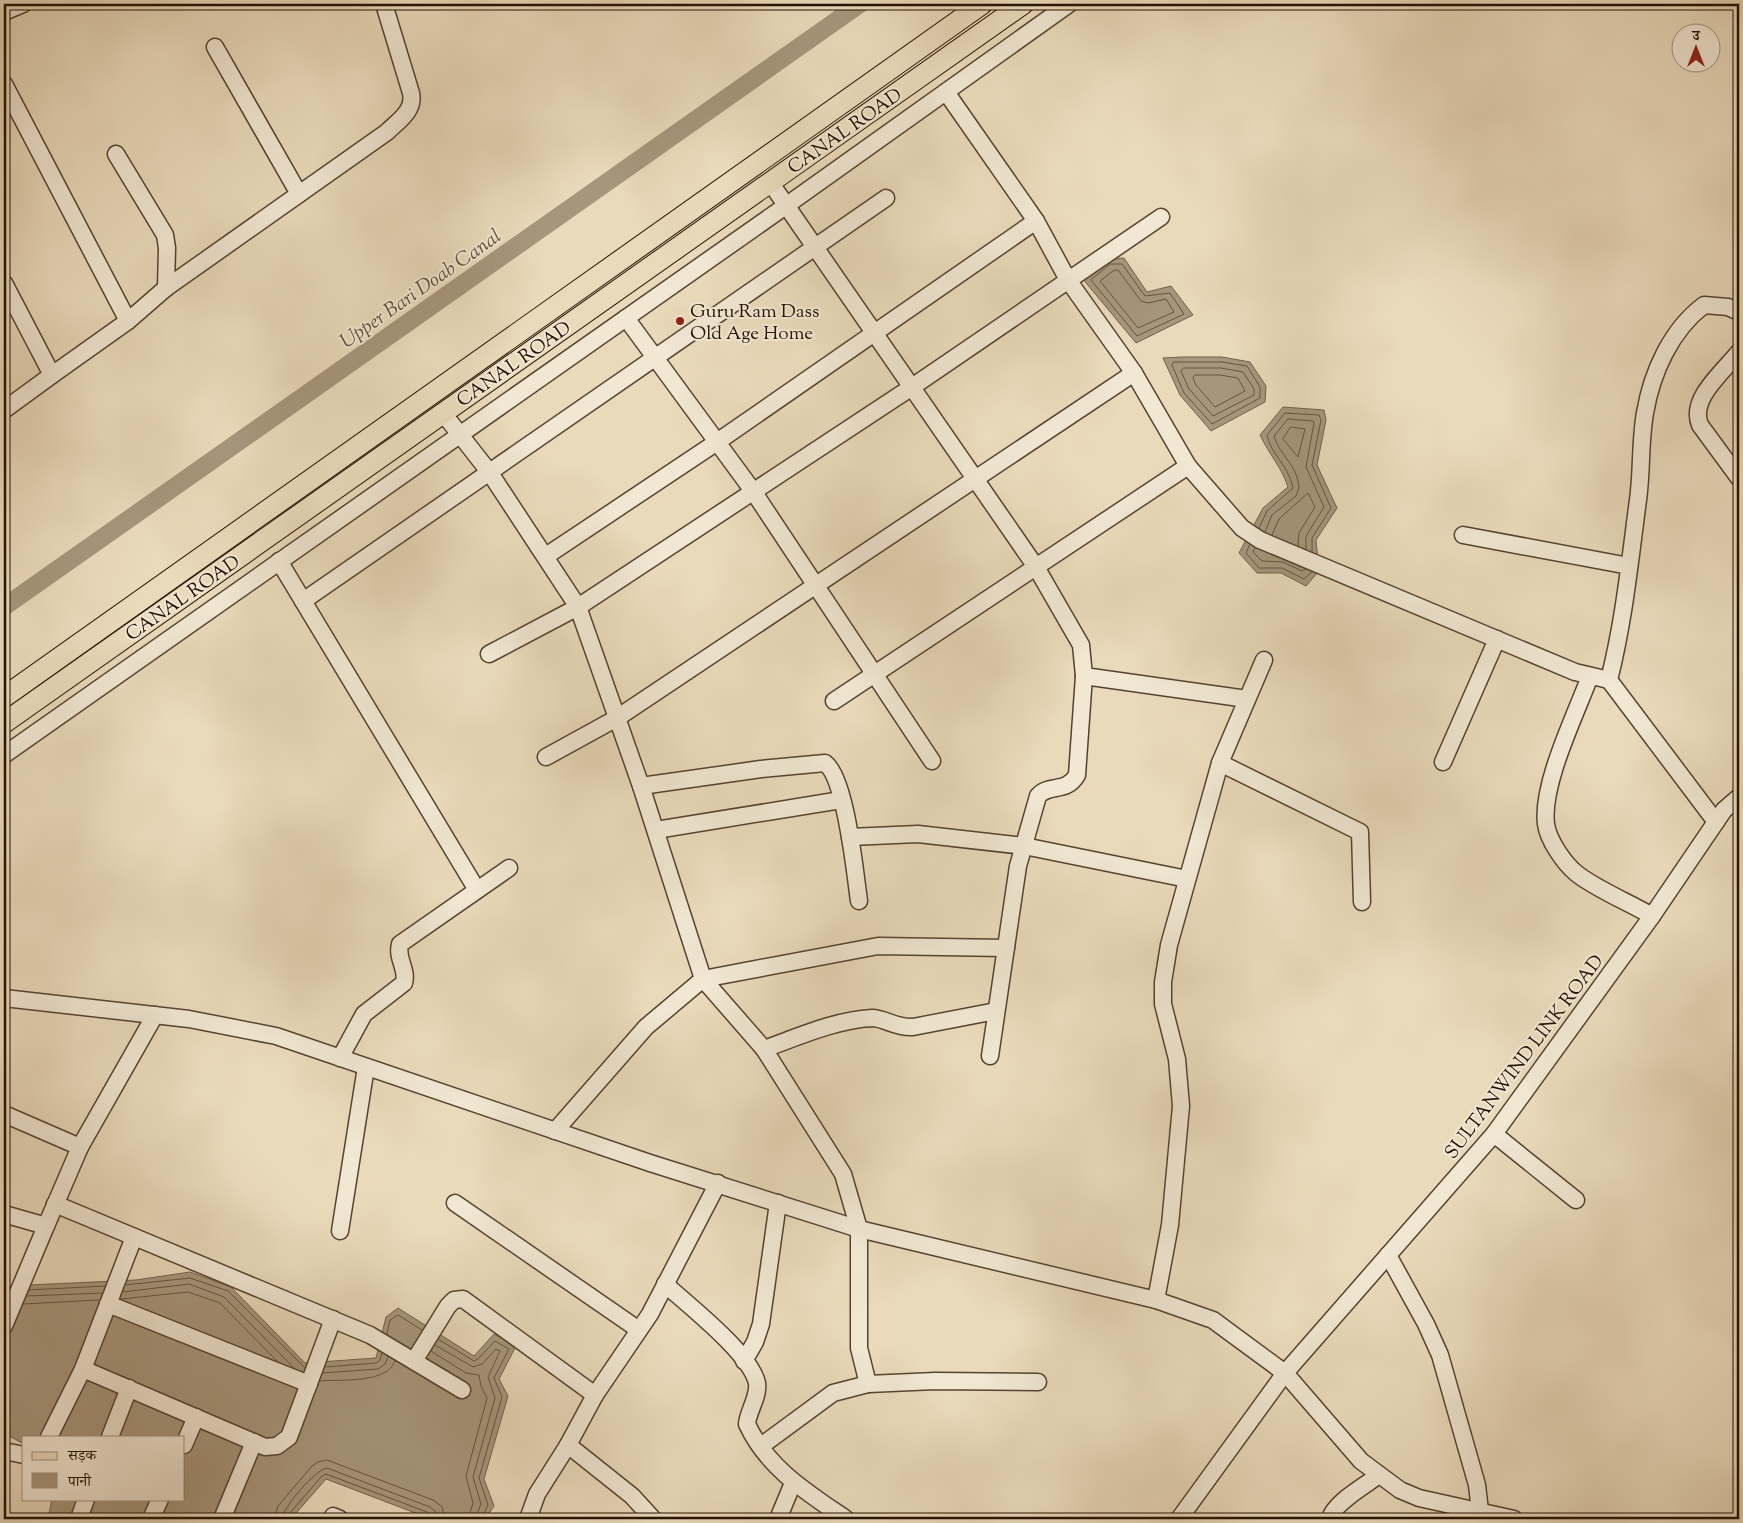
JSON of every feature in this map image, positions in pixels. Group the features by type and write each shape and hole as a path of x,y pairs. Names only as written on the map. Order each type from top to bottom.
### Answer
{"main road":[{"name":"CANAL ROAD","path":"4,697 982,4"},
{"name":"CANAL ROAD","path":"4,723 1023,4"}],"street":[{"path":"4,12 23,4"},
{"path":"4,410 128,321 166,288 387,132 408,112 412,104 411,93 384,4"},
{"path":"4,755 787,205 1069,4"},
{"path":"215,48 299,194"},
{"path":"4,84 128,321"},
{"path":"946,92 1036,221 1068,280 1134,373 1188,466 1242,528 1260,540 1575,672 1609,680 1716,822"},
{"path":"116,154 165,235 167,248 166,288"},
{"path":"770,182 1036,567 1081,645 1084,676 1077,775 1068,785 1042,792 1038,796 1018,866 990,1056"},
{"path":"303,601 886,198"},
{"path":"488,654 578,606 912,387 1161,217"},
{"path":"546,556 875,334 1036,221"},
{"path":"4,283 52,375"},
{"path":"1609,680 1617,648 1642,473 1645,414 1654,376 1669,344 1692,314 1704,305 1728,307 1739,312"},
{"path":"626,318 753,491 932,761"},
{"path":"1739,352 1702,397 1696,416 1700,425 1739,478"},
{"path":"546,758 617,718 1134,373"},
{"path":"443,413 461,433 490,473 578,606 642,786 703,978 764,1049 843,1174 859,1229 859,1348 868,1384"},
{"path":"834,701 1188,466"},
{"path":"1463,535 1629,566"},
{"path":"279,561 478,890"},
{"path":"1443,762 1497,639"},
{"path":"1156,1300 1170,1225 1181,1106 1181,1084 1177,1059 1166,1021 1163,982 1169,945 1220,763 1264,660"},
{"path":"1084,676 1247,699"},
{"path":"1590,676 1553,775 1546,806 1546,826 1556,849 1575,872 1652,916"},
{"path":"642,786 818,762 831,768 850,837 859,901"},
{"path":"1220,763 1360,832 1362,902"},
{"name":"SULTANWIND LINK ROAD","path":"1180,1519 1285,1373 1494,1134 1652,916 1724,810 1739,797"},
{"path":"656,830 841,800"},
{"path":"850,837 918,834 1024,846 1187,879"},
{"path":"340,1058 364,1014 404,983 405,972 398,957 400,944 509,868"},
{"path":"555,1131 646,1027 703,978 878,946 1006,948"},
{"path":"4,998 189,1019 276,1036 555,1131 859,1229 1156,1300 1213,1320 1285,1373 1361,1461 1400,1490 1419,1498 1505,1518"},
{"path":"764,1049 842,1023 873,1018 902,1027 996,1011"},
{"path":"4,1326 80,1147 155,1015"},
{"path":"340,1231 366,1067"},
{"path":"4,1114 80,1147"},
{"path":"1494,1134 1576,1200"},
{"path":"528,1519 538,1494 568,1445 595,1395 639,1330 666,1284 718,1183"},
{"path":"455,1202 639,1330"},
{"path":"744,1361 755,1342 761,1324 778,1202"},
{"path":"55,1204 370,1335 462,1390"},
{"path":"4,1214 46,1226"},
{"path":"50,1436 83,1369 134,1236"},
{"path":"1388,1255 1426,1324 1440,1355 1477,1484 1480,1512"},
{"path":"666,1284 733,1346 744,1361 757,1384 747,1424 771,1462 793,1483 846,1519"},
{"path":"414,1361 448,1306 454,1300 463,1299 595,1395"},
{"path":"108,1304 309,1384"},
{"path":"83,1369 254,1442 265,1446 276,1446 289,1437 333,1319"},
{"path":"761,1446 833,1393 868,1384 935,1381 1038,1382"},
{"path":"110,1436 129,1388"},
{"path":"185,1443 196,1417"},
{"path":"222,1519 254,1442"},
{"path":"568,1445 632,1496 651,1519"},
{"path":"4,1451 22,1455"},
{"path":"1330,1519 1331,1513 1339,1505 1379,1475"},
{"path":"778,1519 793,1483"},
{"path":"80,1516 86,1500"},
{"path":"151,1519 160,1500"}],"water":[{"path":"1124,258 1147,292 1171,286 1193,315 1136,343 1082,278 1109,259"},
{"path":"1222,357 1250,362 1266,386 1265,402 1211,431 1180,395 1163,358"},
{"path":"1283,407 1324,410 1326,420 1317,465 1337,508 1316,540 1319,571 1306,586 1281,573 1257,573 1239,553 1263,508 1288,487 1260,435"},
{"path":"190,1272 231,1287 305,1363 376,1358 386,1317 398,1308 474,1356 494,1334 516,1346 499,1379 508,1396 484,1479 494,1506 485,1519 431,1519 326,1479 291,1519 48,1519 52,1500 185,1500 185,1436 22,1436 22,1443 4,1433 4,1292 8,1286 136,1280"}],"waterway":[{"name":"Upper Bari Doab Canal","path":"4,607 860,4"}],"place":[{"name":"Guru Ram Dass Old Age Home","path":"680,321"}]}
